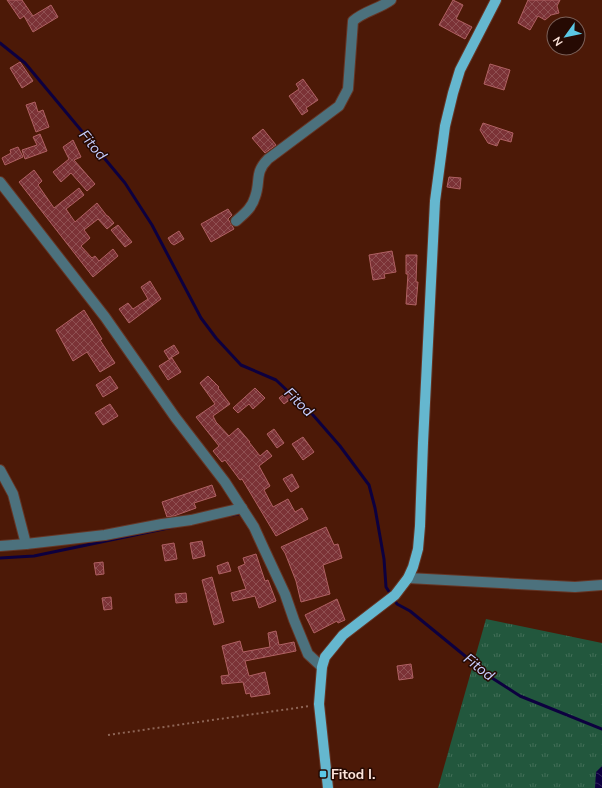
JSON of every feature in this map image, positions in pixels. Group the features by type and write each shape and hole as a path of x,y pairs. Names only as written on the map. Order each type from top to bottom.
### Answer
{"main road":[{"path":"328,788 319,704 322,668 325,657 339,639 392,598 408,578 418,549 435,201 445,126 460,70 496,0"}],"street":[{"path":"236,222 250,208 256,196 258,177 262,166 268,159 339,106 348,89 353,22 360,15 391,0"},
{"path":"0,182 105,317 175,417 225,482 254,527 285,594 308,654 322,668"},
{"path":"0,470 13,494 26,544"},
{"path":"0,546 105,535 191,520 242,508"},
{"path":"408,578 575,587 602,585"}],"path":[{"path":"108,735 319,704"}],"green space":[{"path":"486,619 602,643 602,788 438,788"}],"water":[{"path":"602,766 602,788 595,788 596,772"}],"building":[{"path":"7,0 22,0 33,16 51,5 58,17 33,32 24,16 20,19"},
{"path":"453,0 463,5 456,19 472,27 465,39 439,25"},
{"path":"528,0 560,0 557,6 559,13 546,16 545,20 538,16 530,30 518,23"},
{"path":"20,62 33,81 22,88 10,68"},
{"path":"490,64 510,70 504,90 484,84"},
{"path":"303,79 318,100 306,108 308,111 302,115 289,96 299,89 296,84"},
{"path":"35,102 38,112 43,110 49,127 36,132 26,105"},
{"path":"483,123 513,133 511,142 500,139 497,146 488,143 480,130"},
{"path":"263,129 276,145 265,153 252,138"},
{"path":"40,134 47,151 25,159 22,150 37,145 33,137"},
{"path":"73,140 81,157 74,160 95,184 87,191 71,173 61,182 53,172 69,159 63,147"},
{"path":"18,147 23,157 5,165 2,158 11,153 10,150"},
{"path":"34,170 42,181 38,185 54,208 79,188 84,195 66,209 75,222 97,203 114,223 107,229 98,219 84,230 90,238 81,246 92,258 95,256 99,261 113,249 118,256 93,277 19,182"},
{"path":"449,177 461,178 460,189 447,187"},
{"path":"228,209 232,215 228,219 234,229 211,242 201,224"},
{"path":"118,225 132,242 125,247 111,230"},
{"path":"179,231 184,239 174,245 168,238"},
{"path":"392,251 396,272 384,274 385,278 373,280 369,255"},
{"path":"406,255 417,255 416,282 418,282 416,305 406,304 408,274 406,274"},
{"path":"150,281 161,299 129,323 119,309 128,303 133,309 148,299 141,287"},
{"path":"84,310 102,339 100,340 115,363 100,372 87,352 73,361 56,330"},
{"path":"174,345 179,353 169,359 164,351"},
{"path":"172,358 181,372 168,380 159,366"},
{"path":"110,376 118,388 103,397 96,385"},
{"path":"208,376 219,387 218,388 230,404 213,416 216,422 229,436 238,428 260,456 267,450 272,456 259,466 270,486 264,490 273,507 288,499 295,512 302,508 308,519 276,536 242,479 240,480 225,460 222,462 213,451 219,446 196,417 215,404 200,383"},
{"path":"255,388 265,398 253,409 249,404 238,413 233,408"},
{"path":"287,392 292,398 284,404 279,398"},
{"path":"110,404 118,416 103,425 95,413"},
{"path":"274,429 284,443 277,448 267,434"},
{"path":"303,437 314,452 303,460 292,444"},
{"path":"292,474 299,487 291,492 283,479"},
{"path":"212,485 216,496 194,503 196,508 167,517 162,502"},
{"path":"326,527 334,545 338,544 342,558 323,565 330,594 301,602 296,581 285,553 281,547"},
{"path":"202,541 205,556 193,559 190,543"},
{"path":"174,543 177,559 165,561 162,545"},
{"path":"256,554 265,581 268,580 276,601 259,608 255,596 233,601 231,593 246,589 238,567 245,564 243,558"},
{"path":"103,562 104,574 96,575 94,563"},
{"path":"228,562 231,571 219,574 217,566"},
{"path":"212,577 224,622 214,625 202,580"},
{"path":"186,593 187,602 176,603 175,594"},
{"path":"111,597 112,609 104,610 102,598"},
{"path":"337,599 345,620 338,623 337,621 314,633 305,615"},
{"path":"276,631 279,645 294,642 296,651 245,661 249,676 265,672 270,694 251,697 250,693 246,694 243,682 222,684 221,676 229,675 222,646 240,641 243,652 270,647 268,633"},
{"path":"411,664 413,678 399,680 397,666"}],"waterway":[{"name":"Fitod","path":"0,43 25,63 125,183 152,225 201,318 216,338 241,365 276,380 313,415 340,446 369,485 375,508 384,559 386,587 397,604 410,611 492,678 520,696 602,729"},
{"path":"232,515 243,513"},
{"path":"0,558 34,556 173,527"}],"place":[{"name":"Fitod I.","path":"323,774"}]}
